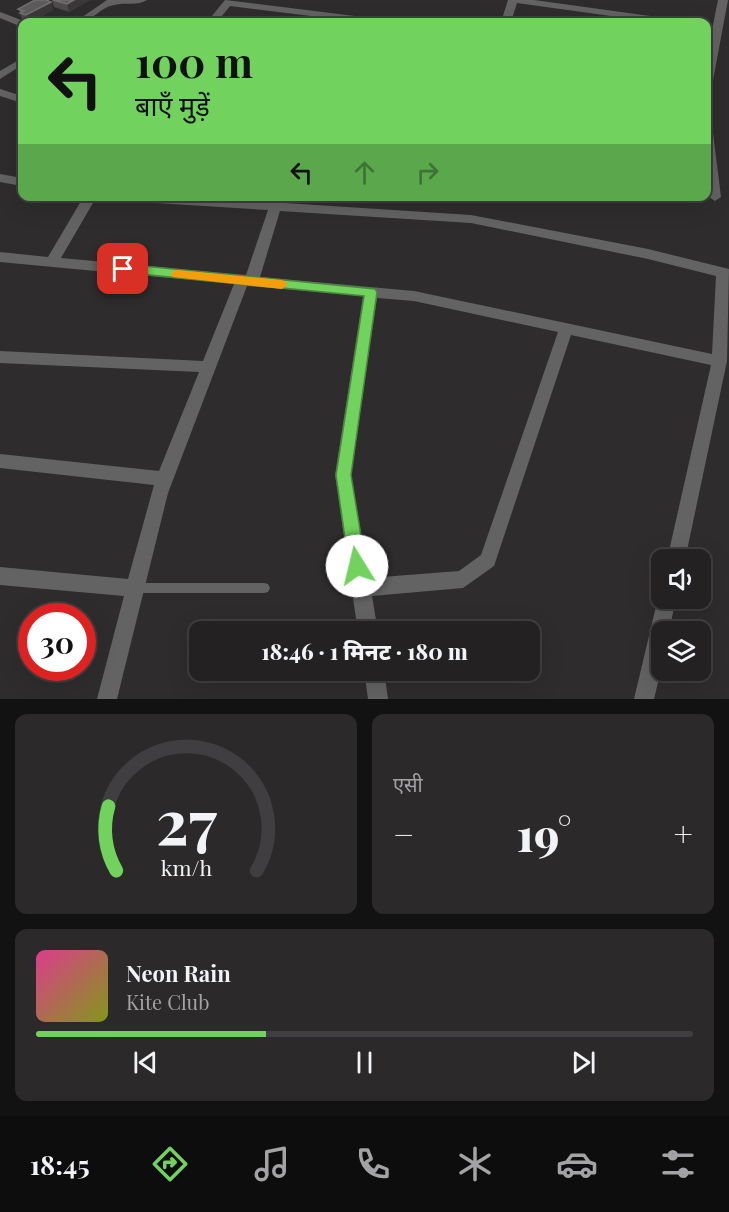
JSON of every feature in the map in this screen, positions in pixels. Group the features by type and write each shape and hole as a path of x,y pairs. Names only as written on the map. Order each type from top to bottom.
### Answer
{"street":[{"path":"85,18 107,1 142,0"},
{"path":"507,18 513,0 603,18 606,0"},
{"path":"723,0 712,28 729,30"},
{"path":"215,18 229,1 342,18"},
{"path":"0,15 18,22"},
{"path":"0,76 5,68"},
{"path":"0,92 18,99"},
{"path":"0,178 18,181"},
{"path":"711,197 729,200"},
{"path":"52,262 88,201"},
{"path":"178,201 471,219 648,254 726,274 719,362 678,549"},
{"path":"107,699 134,588 165,479 275,208"},
{"path":"0,257 414,296 719,362"},
{"path":"366,621 343,475 371,292"},
{"path":"361,588 463,579 488,560 566,328"},
{"path":"0,357 209,367"},
{"path":"0,461 165,479"},
{"path":"0,576 134,588"},
{"path":"644,699 664,609"},
{"path":"376,681 378,699"}],"lane":[{"path":"134,588 264,588"}],"building":[{"path":"35,0 51,2 26,15 20,13 24,11 18,9"},
{"path":"53,0 74,0 67,4"}],"slow traffic":[{"path":"178,274 282,284"}],"route":[{"path":"123,269 371,292 343,475 357,566"}]}
